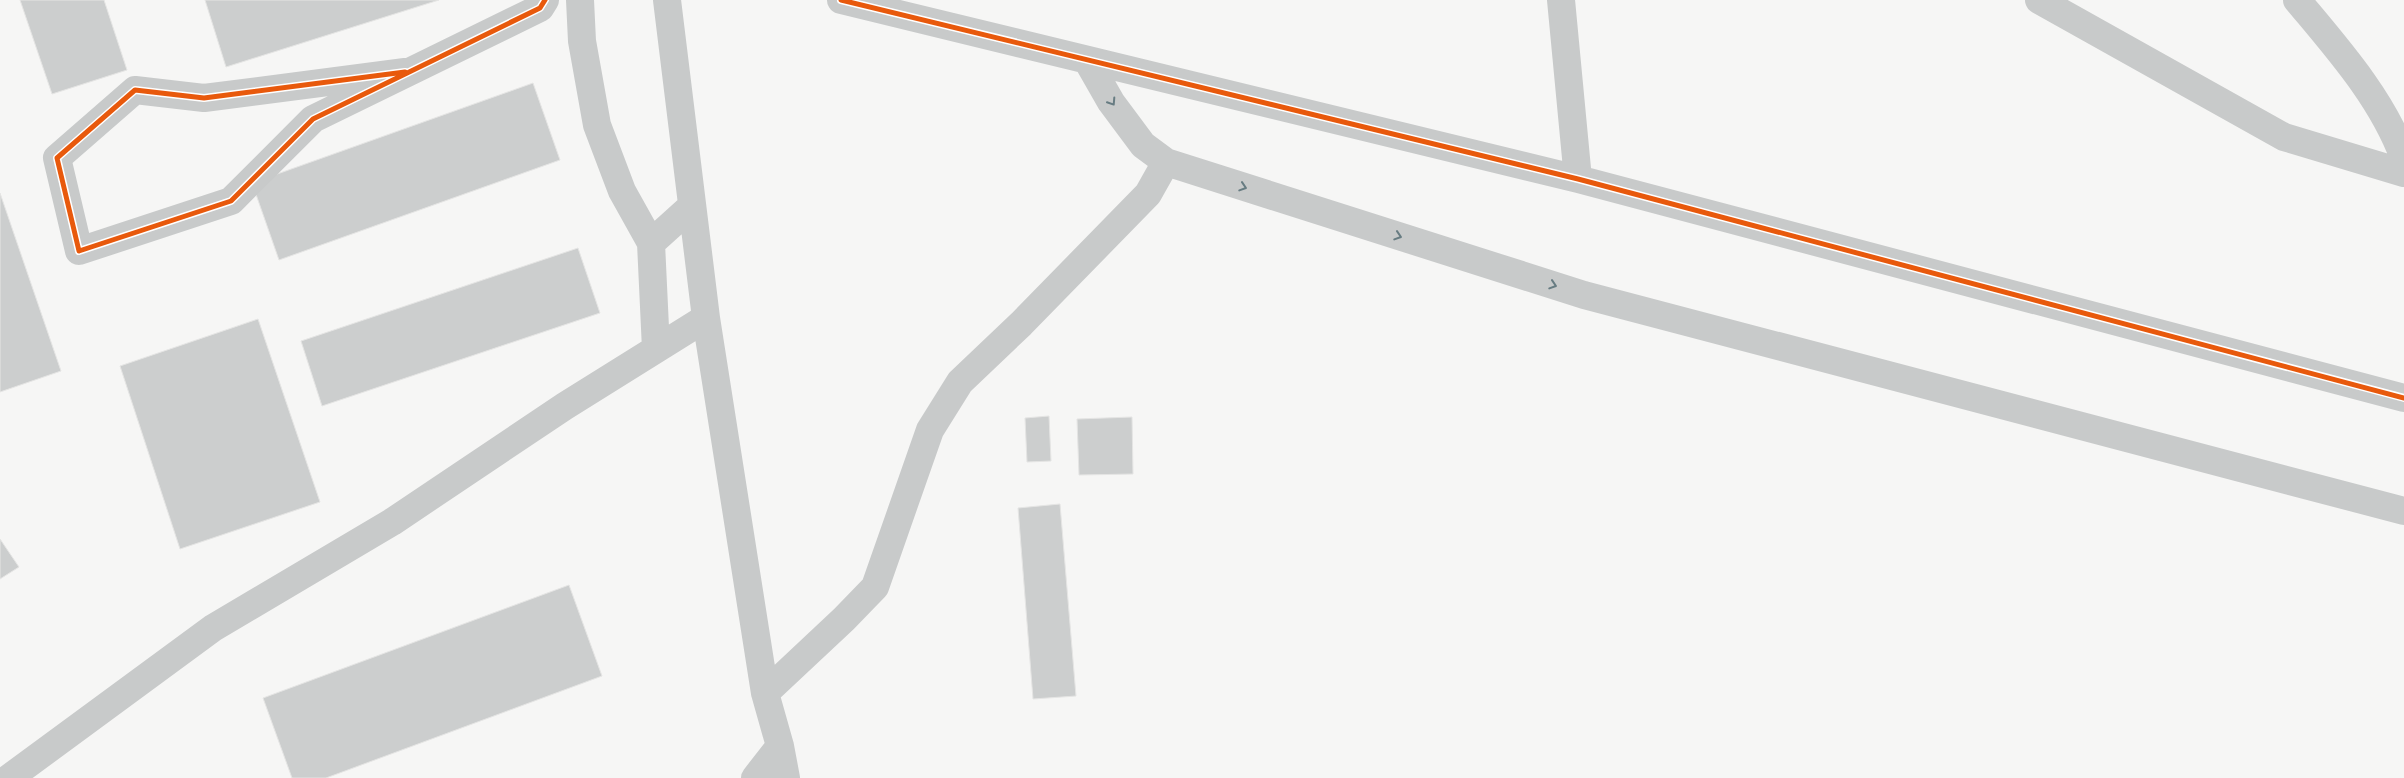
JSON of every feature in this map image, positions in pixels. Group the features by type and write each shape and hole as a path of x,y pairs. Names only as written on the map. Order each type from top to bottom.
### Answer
{"street":[{"path":"405,72 204,98 135,90 57,158 80,251 230,201 313,119 405,72 540,8 545,0"},
{"path":"580,0 582,41 597,125 622,191 651,243 656,349"},
{"path":"667,0 706,318 765,693 780,746 786,778"},
{"path":"841,0 1578,179 2404,398"},
{"path":"1561,0 1578,179"},
{"path":"2039,0 2284,137 2404,174"},
{"path":"2297,0 2333,43 2374,98 2404,158"},
{"path":"1087,60 1111,102 1143,145 1166,162 1584,295 2404,511"},
{"path":"765,693 844,619 875,586 930,430 960,382 1021,324 1148,194 1166,162"},
{"path":"651,243 692,206"},
{"path":"9,778 212,628 392,522 565,406 706,318"},
{"path":"755,778 780,746"}],"building":[{"path":"20,0 104,0 127,70 52,94"},
{"path":"205,0 439,0 226,67"},
{"path":"533,83 560,160 279,260 252,183"},
{"path":"0,193 61,371 0,392"},
{"path":"578,248 600,313 322,406 301,341"},
{"path":"258,319 320,502 180,549 120,366"},
{"path":"1049,416 1051,461 1027,462 1025,418"},
{"path":"1132,417 1133,474 1079,475 1077,419"},
{"path":"1060,504 1076,696 1033,699 1018,508"},
{"path":"0,539 19,567 0,579"},
{"path":"569,585 602,676 326,778 292,778 263,698"}],"cycle path":[{"path":"405,72 204,98 135,90 57,158 79,251 231,201 313,119 540,8 545,0"},
{"path":"841,0 1578,179 2404,398"}]}
